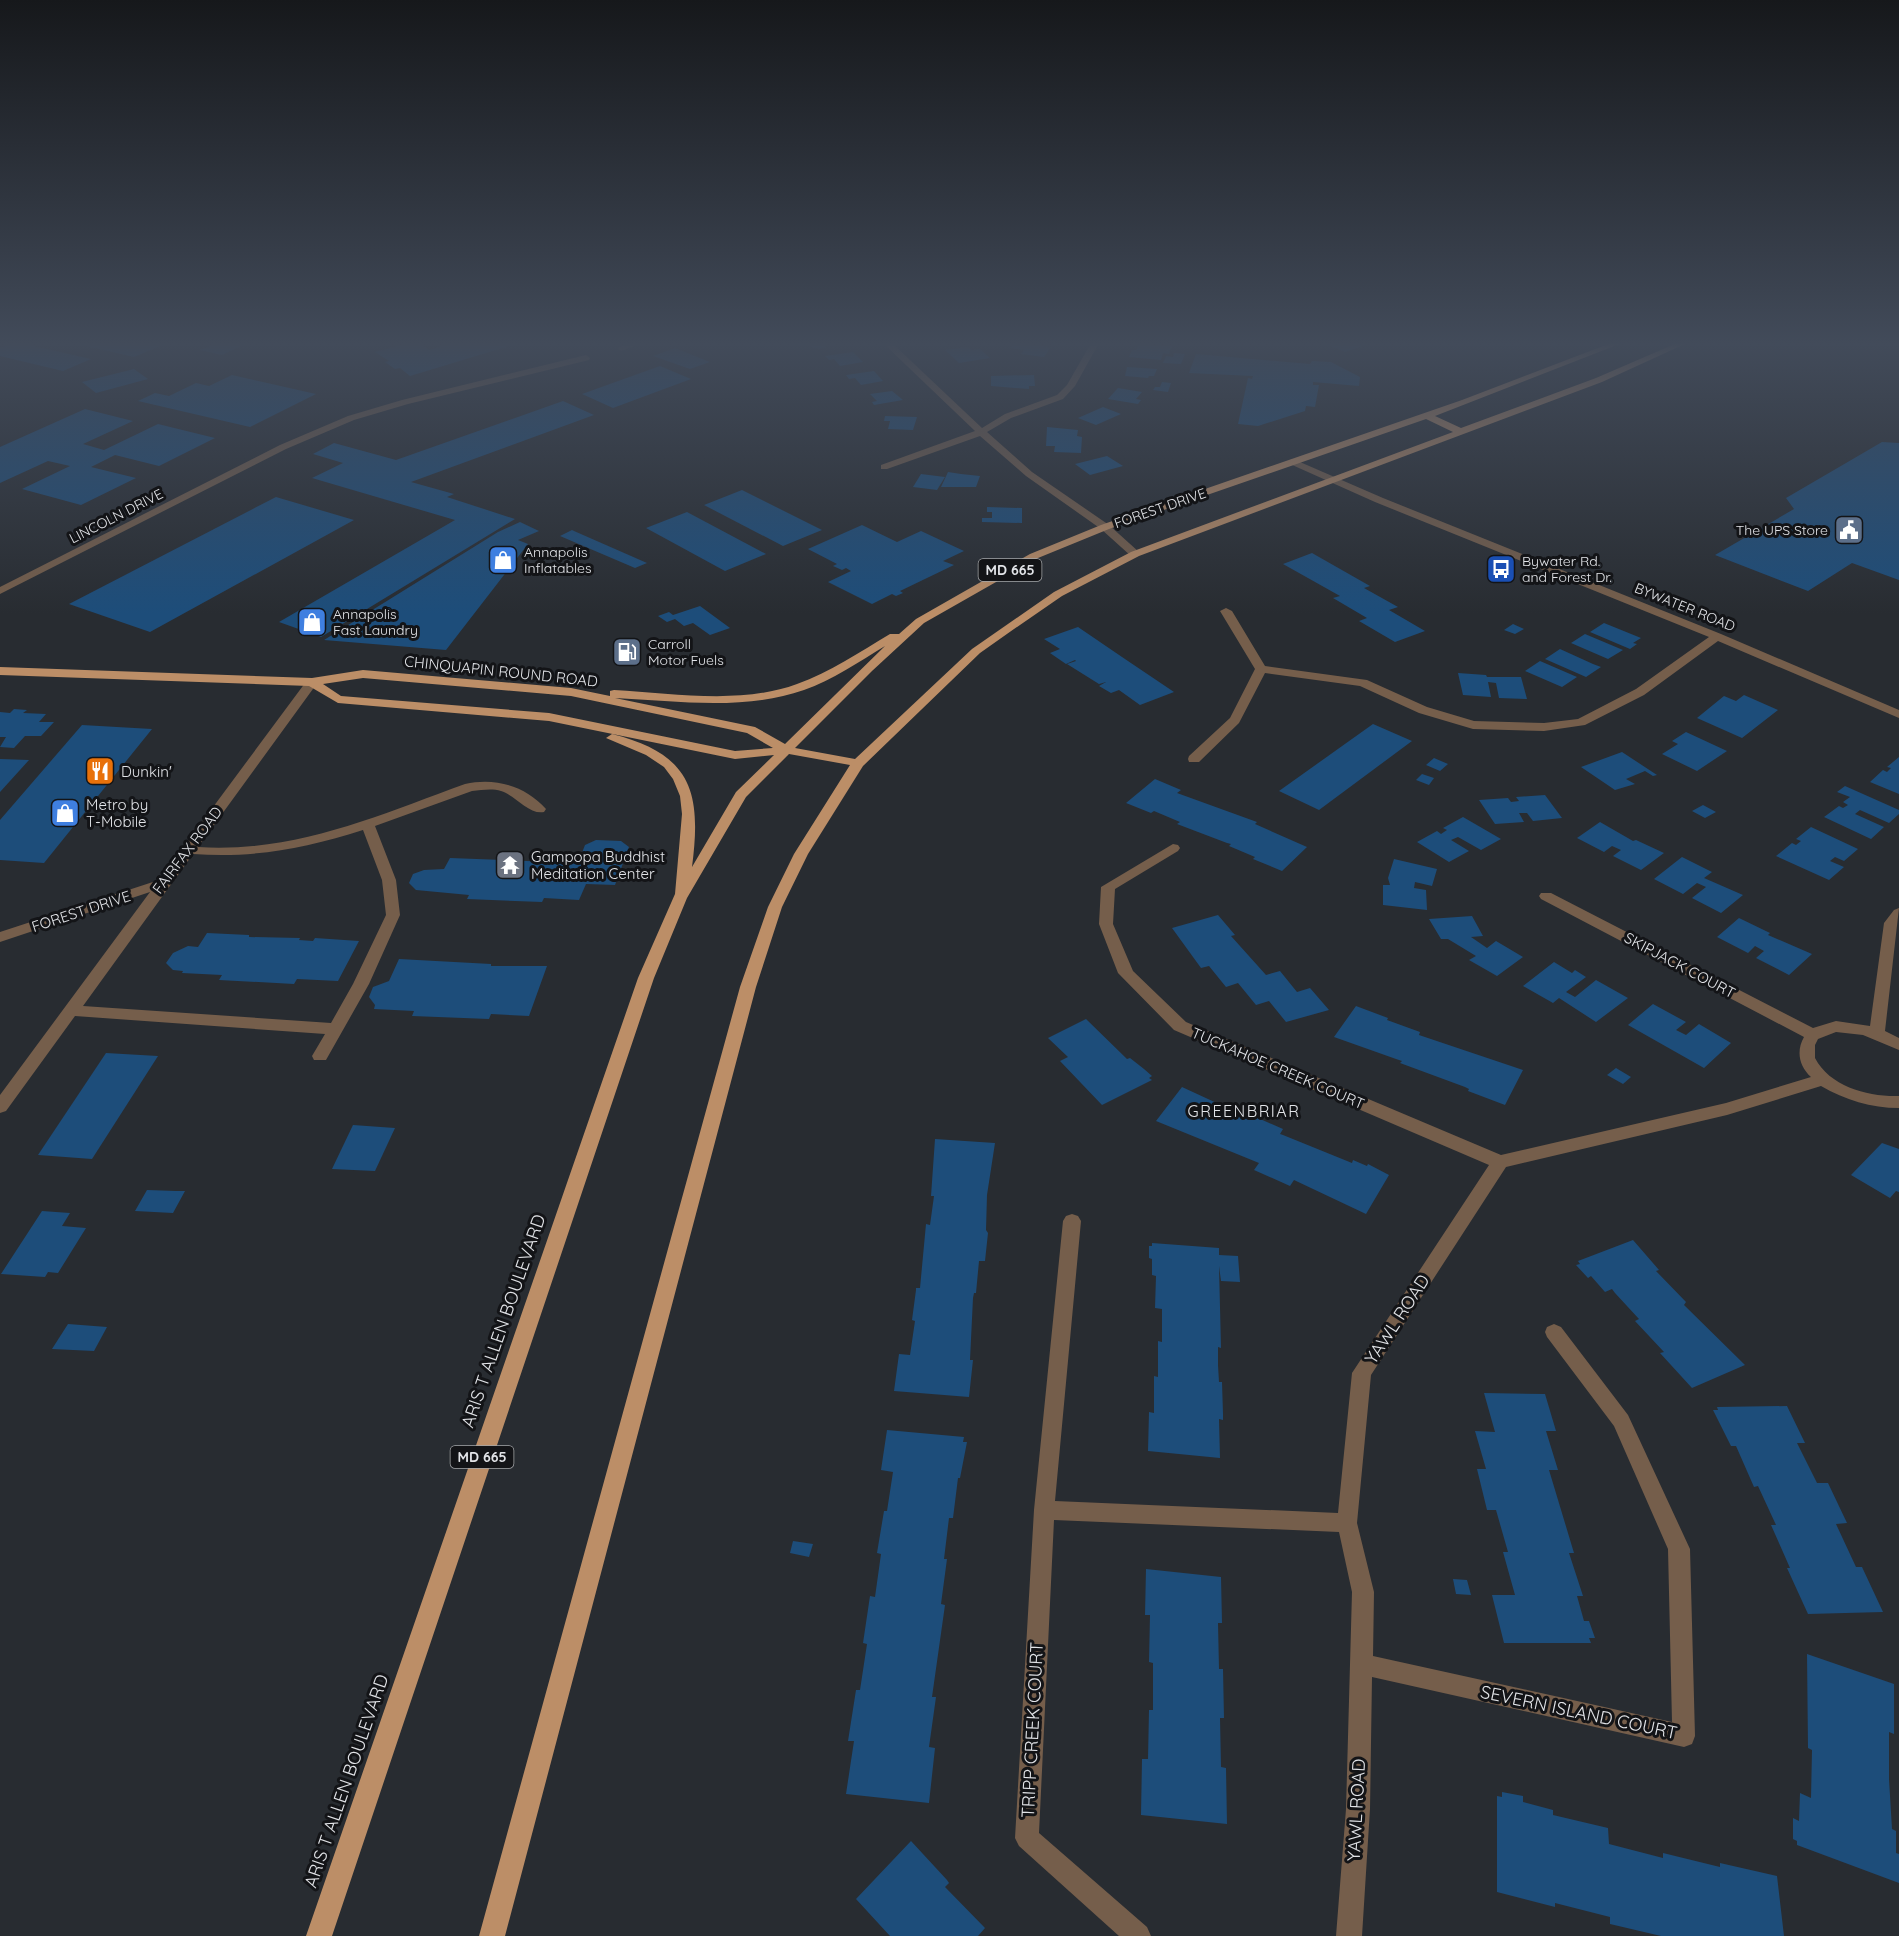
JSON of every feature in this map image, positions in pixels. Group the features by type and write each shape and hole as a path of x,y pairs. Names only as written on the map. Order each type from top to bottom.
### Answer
{"main road":[{"name":"FOREST DRIVE","path":"787,750 868,668 920,621 1034,556 1105,527 1374,433"},
{"path":"1333,480 1457,433"},
{"name":"MD 665","path":"492,1936 748,987 776,907 801,854 858,763 976,651 1058,594 1135,554 1333,480"},
{"path":"571,692 726,698 767,695 799,688 823,677 920,621"},
{"name":"CHINQUAPIN ROUND ROAD","path":"0,671 312,682 363,674 571,692 751,730 787,750"},
{"name":"CHINQUAPIN ROUND ROAD","path":"312,682 338,699 549,717 735,755 787,750 858,763"},
{"path":"549,717 651,752 670,765 682,780 689,798 690,817 680,898"},
{"name":"ARIS T ALLEN BOULEVARD","path":"319,1936 646,978 680,898 741,795 787,750"}],"street":[{"name":"LINCOLN DRIVE","path":"0,591 273,452 316,433"},
{"path":"884,466 977,433"},
{"path":"983,433 1029,474 1105,527 1135,554"},
{"name":"BYWATER ROAD","path":"1293,462 1896,709"},
{"path":"1226,610 1261,669"},
{"path":"1261,669 1363,683 1423,710 1473,725 1544,727 1581,722 1640,692 1717,636"},
{"path":"1194,759 1235,720 1261,669"},
{"name":"FAIRFAX ROAD","path":"0,1107 312,682"},
{"path":"187,850 247,852 334,835 470,787 492,784 509,787 539,809"},
{"path":"320,1056 361,984 393,915 388,880 367,823"},
{"name":"TUCKAHOE CREEK COURT","path":"1173,848 1108,887 1106,924 1126,974 1133,981 1180,1026 1500,1162"},
{"name":"FOREST DRIVE","path":"0,937 162,884"},
{"name":"SKIPJACK COURT","path":"1546,896 1814,1035"},
{"path":"1877,1033 1891,923 1899,913"},
{"path":"70,1010 335,1029"},
{"path":"1899,1045 1877,1033 1840,1027 1825,1029 1814,1035 1807,1044 1807,1055 1813,1068 1839,1090 1858,1098 1878,1102 1899,1102"},
{"path":"1500,1162 1727,1109 1824,1079"},
{"name":"YAWL ROAD","path":"1349,1936 1358,1809 1363,1592 1347,1523 1362,1372 1500,1162"},
{"name":"TRIPP CREEK COURT","path":"1072,1221 1044,1510 1027,1838 1138,1936"},
{"name":"SEVERN ISLAND COURT","path":"1361,1664 1684,1736 1678,1549 1621,1421 1554,1332"},
{"path":"1044,1510 1347,1523"}],"building":[{"path":"31,433 106,433 83,444 104,450 139,433 196,433 215,438 159,466 115,455 91,467 136,478 81,505 22,489 70,466 48,461 0,483 0,447"},
{"path":"471,433 544,433 411,482 454,494 447,497 515,519 321,637 279,622 455,520 312,478 343,463 313,454 334,443 396,460"},
{"path":"1047,433 1077,433 1077,436 1082,437 1081,453 1054,452 1055,446 1046,446"},
{"path":"1882,442 1899,443 1899,580 1852,563 1808,591 1715,555 1794,509 1786,498"},
{"path":"1107,456 1123,466 1090,475 1075,464"},
{"path":"948,472 980,476 976,487 941,487"},
{"path":"921,474 945,477 937,490 913,487"},
{"path":"742,490 822,530 783,546 704,505"},
{"path":"276,497 354,520 150,632 69,604"},
{"path":"987,507 1022,508 1022,523 982,522 982,518 992,518 992,512 987,512"},
{"path":"687,512 766,554 725,571 646,528"},
{"path":"520,522 539,531 518,540 528,544 446,650 324,640 498,532"},
{"path":"862,525 897,542 921,531 964,551 943,561 954,565 900,591 903,593 896,596 892,594 872,604 828,582 851,571 833,566 837,564 808,549"},
{"path":"572,530 647,563 635,568 560,536"},
{"path":"1312,553 1370,586 1364,588 1398,607 1389,610 1425,631 1395,642 1359,621 1367,618 1333,598 1340,596 1283,564"},
{"path":"700,606 730,628 710,635 693,623 684,626 675,619 667,622 658,616 669,612 673,615"},
{"path":"1604,623 1641,638 1633,643 1637,644 1630,649 1590,632"},
{"path":"1513,624 1524,629 1515,634 1504,630"},
{"path":"1078,627 1174,692 1140,705 1119,690 1111,693 1099,686 1106,682 1099,684 1067,664 1075,660 1066,664 1050,653 1060,649 1044,639"},
{"path":"1585,634 1623,650 1608,659 1571,643"},
{"path":"1560,649 1601,667 1586,677 1545,659"},
{"path":"1540,661 1577,677 1562,687 1525,671"},
{"path":"1458,673 1486,675 1487,677 1521,677 1527,699 1499,698 1496,683 1488,682 1491,697 1463,695"},
{"path":"1744,695 1778,710 1742,738 1697,718 1724,696 1736,701"},
{"path":"14,709 27,710 23,713 46,714 39,722 54,722 41,736 25,736 14,748 0,747 6,737 0,737 0,712 10,713"},
{"path":"1373,724 1412,741 1319,810 1279,791"},
{"path":"82,725 152,729 44,863 0,860 0,820"},
{"path":"1686,732 1727,751 1697,771 1662,754 1678,744 1672,741"},
{"path":"1622,752 1657,775 1653,776 1645,771 1626,779 1635,784 1615,790 1581,767"},
{"path":"1899,757 1899,794 1870,782 1883,770 1887,772 1891,768 1887,767"},
{"path":"1434,758 1448,764 1440,771 1426,765"},
{"path":"0,759 29,760 0,792"},
{"path":"1422,774 1434,778 1429,785 1416,780"},
{"path":"1155,779 1181,790 1177,793 1257,822 1255,824 1307,847 1282,871 1253,859 1255,857 1229,846 1231,844 1177,824 1180,822 1154,811 1151,813 1126,803"},
{"path":"1845,786 1899,810 1899,814 1889,823 1860,810 1855,814 1884,827 1871,839 1824,817 1839,806 1843,808 1848,805 1843,802 1850,797 1837,792"},
{"path":"1545,795 1562,818 1533,821 1527,813 1519,813 1524,822 1495,824 1479,800 1508,798 1511,802 1519,801 1516,797"},
{"path":"1703,805 1716,812 1705,818 1692,811"},
{"path":"1463,817 1501,839 1481,850 1458,837 1451,840 1469,851 1449,862 1417,842 1437,831 1441,834 1447,830 1443,828"},
{"path":"1600,822 1633,841 1636,840 1664,853 1641,870 1613,856 1621,850 1612,846 1604,852 1577,838"},
{"path":"1811,827 1858,849 1844,861 1835,857 1830,861 1844,867 1829,880 1776,856 1792,843 1796,845 1801,841 1796,839"},
{"path":"596,840 621,841 629,847 615,885 586,884 579,900 544,898 542,902 467,899 469,895 416,890 409,883 413,874 424,870 444,869 450,858 578,863 585,845"},
{"path":"1682,857 1712,872 1704,878 1743,895 1721,913 1692,898 1706,887 1697,883 1683,894 1654,879"},
{"path":"1394,859 1437,869 1432,886 1415,882 1414,888 1426,890 1427,910 1383,905 1383,885 1390,885 1388,878"},
{"path":"1218,915 1235,935 1231,936 1266,975 1280,971 1297,992 1310,988 1329,1010 1286,1022 1269,1001 1256,1005 1238,983 1226,987 1209,966 1201,968 1172,928"},
{"path":"1472,916 1483,936 1471,937 1487,948 1496,941 1523,957 1497,976 1469,960 1476,956 1448,939 1441,939 1429,919"},
{"path":"1739,918 1770,933 1768,935 1812,954 1789,975 1756,958 1764,951 1755,946 1748,953 1717,937"},
{"path":"207,933 300,938 299,940 313,941 315,938 359,941 338,981 297,979 294,984 219,980 222,975 182,973 183,971 173,970 166,963 173,953 188,946 198,947"},
{"path":"399,959 491,964 491,966 547,966 529,1016 491,1014 489,1019 412,1016 414,1011 374,1009 375,1005 369,997 373,987 389,981"},
{"path":"1554,962 1572,973 1575,970 1586,977 1566,992 1575,997 1596,980 1628,998 1596,1022 1559,998 1553,1003 1523,986"},
{"path":"1653,1004 1686,1022 1676,1030 1686,1035 1699,1024 1731,1043 1704,1068 1628,1025"},
{"path":"1356,1006 1420,1032 1419,1035 1523,1070 1505,1105 1468,1091 1469,1089 1465,1087 1400,1063 1402,1061 1334,1037"},
{"path":"1086,1019 1127,1059 1130,1058 1152,1076 1149,1078 1152,1080 1102,1105 1060,1061 1068,1057 1048,1038"},
{"path":"106,1053 158,1056 92,1159 38,1155"},
{"path":"1616,1068 1631,1077 1623,1084 1607,1075"},
{"path":"1182,1087 1247,1117 1249,1114 1283,1129 1280,1134 1352,1163 1353,1160 1367,1166 1368,1164 1389,1175 1366,1214 1294,1180 1290,1186 1254,1170 1259,1163 1156,1121"},
{"path":"353,1125 395,1128 375,1171 332,1169"},
{"path":"935,1139 995,1143 987,1195 986,1230 988,1233 985,1261 979,1261 976,1293 973,1298 970,1360 973,1360 969,1397 894,1391 899,1354 910,1355 915,1321 912,1320 916,1288 920,1288 926,1224 930,1225 934,1196 931,1196"},
{"path":"1882,1143 1899,1149 1899,1192 1896,1191 1890,1198 1851,1175"},
{"path":"147,1190 185,1191 173,1213 135,1211"},
{"path":"42,1211 70,1213 62,1226 86,1228 58,1273 48,1272 45,1277 1,1274"},
{"path":"1633,1240 1659,1270 1656,1271 1686,1302 1684,1305 1745,1365 1692,1388 1660,1353 1664,1352 1635,1321 1639,1319 1612,1289 1605,1292 1591,1276 1588,1278 1576,1265 1580,1264 1578,1261"},
{"path":"1152,1243 1219,1248 1219,1255 1238,1256 1240,1282 1221,1281 1219,1266 1221,1348 1218,1347 1218,1365 1219,1382 1222,1382 1223,1414 1223,1420 1219,1419 1220,1458 1148,1451 1149,1412 1154,1413 1154,1376 1158,1377 1158,1341 1162,1342 1162,1309 1155,1308 1156,1276 1152,1275 1152,1259 1149,1258 1149,1246 1152,1246"},
{"path":"68,1324 107,1327 94,1351 52,1349"},
{"path":"1484,1393 1545,1394 1556,1431 1546,1431 1558,1470 1549,1470 1574,1553 1569,1553 1583,1596 1577,1596 1584,1621 1589,1621 1595,1638 1589,1638 1591,1643 1504,1643 1492,1595 1515,1595 1503,1552 1508,1552 1496,1510 1487,1510 1477,1469 1486,1469 1475,1431 1495,1432"},
{"path":"1787,1406 1805,1443 1797,1443 1817,1483 1828,1483 1847,1523 1836,1524 1856,1567 1862,1567 1883,1612 1808,1614 1787,1568 1790,1568 1771,1525 1776,1525 1758,1486 1754,1487 1736,1446 1731,1446 1713,1410 1718,1410 1717,1407"},
{"path":"887,1430 964,1437 963,1442 967,1442 960,1478 958,1478 953,1518 949,1518 944,1559 947,1559 941,1604 945,1605 932,1697 936,1697 929,1747 935,1748 929,1803 846,1794 854,1741 848,1741 856,1690 860,1690 867,1644 863,1643 870,1596 875,1597 881,1554 877,1553 893,1472 881,1470"},
{"path":"793,1541 813,1544 809,1557 790,1553"},
{"path":"1146,1569 1221,1577 1222,1623 1218,1623 1219,1669 1223,1669 1224,1718 1220,1718 1221,1767 1226,1768 1227,1824 1141,1815 1142,1759 1148,1759 1149,1710 1153,1710 1153,1663 1149,1662 1150,1615 1145,1615"},
{"path":"1453,1579 1467,1580 1471,1595 1456,1594"},
{"path":"1807,1654 1894,1684 1894,1734 1889,1732 1889,1779 1892,1829 1896,1831 1896,1853 1899,1854 1899,1883 1797,1845 1797,1841 1793,1839 1793,1818 1799,1821 1800,1793 1811,1798 1812,1750 1808,1748"},
{"path":"1502,1792 1523,1796 1523,1802 1553,1810 1553,1815 1608,1828 1609,1844 1663,1858 1663,1853 1720,1867 1720,1863 1777,1876 1784,1936 1661,1936 1610,1924 1610,1917 1555,1903 1555,1907 1497,1892 1497,1796 1502,1797"},
{"path":"911,1841 947,1880 949,1883 945,1887 985,1928 978,1936 890,1936 856,1899"}],"place":[{"name":"The UPS Store","path":"1849,530"},
{"name":"Annapolis Inflatables","path":"503,560"},
{"name":"Bywater Rd. and Forest Dr.","path":"1501,569"},
{"name":"Annapolis Fast Laundry","path":"312,622"},
{"name":"Carroll Motor Fuels","path":"627,652"},
{"name":"Dunkin'","path":"100,771"},
{"name":"Metro by T-Mobile","path":"65,813"},
{"name":"Gampopa Buddhist Meditation Center","path":"510,865"}],"district":[{"name":"GREENBRIAR","path":"1244,1111"}]}
